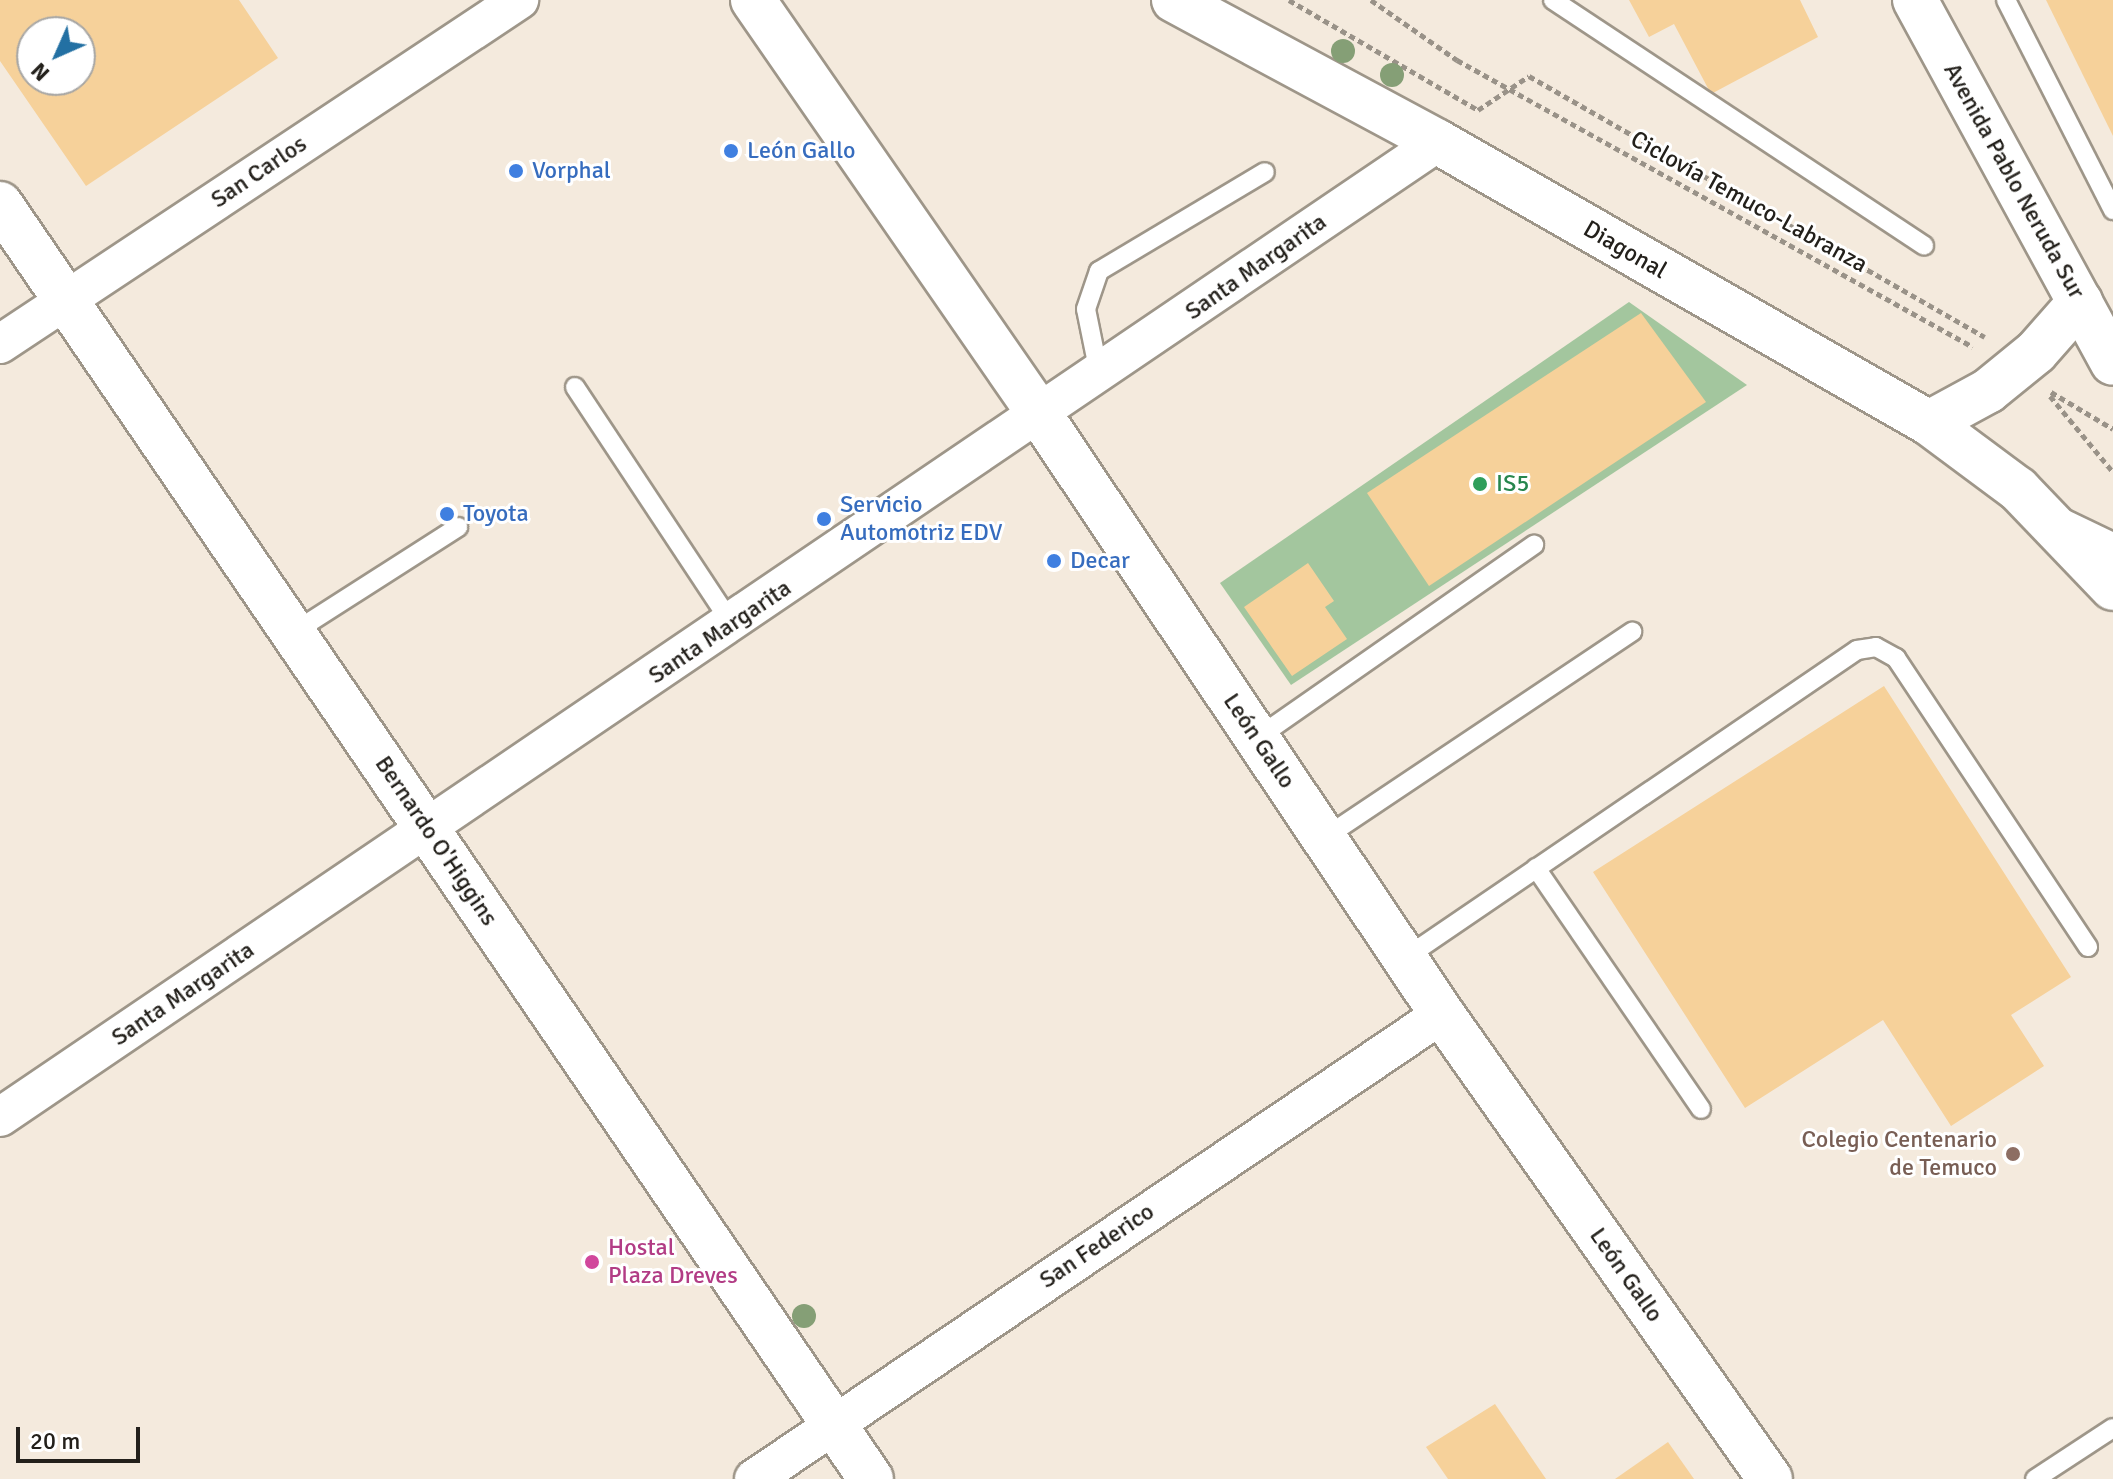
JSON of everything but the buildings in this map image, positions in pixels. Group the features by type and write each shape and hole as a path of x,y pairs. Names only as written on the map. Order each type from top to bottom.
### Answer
{"street":[{"name":"San Carlos","path":"0,344 519,0"},
{"name":"León Gallo","path":"753,0 1040,415 1442,1014 1770,1479"},
{"name":"Diagonal","path":"1174,0 1438,142 1929,423 1996,471 2059,527 2113,588"},
{"name":"Avenida Pablo Neruda Sur","path":"1915,0 2113,363"},
{"name":"Santa Margarita","path":"0,1117 1100,375 1438,142"},
{"name":"Bernardo O'Higgins","path":"0,204 871,1479"},
{"path":"1929,423 1988,391 2080,302"},
{"path":"2059,527 2113,553"},
{"name":"San Federico","path":"754,1479 1442,1014"}],"lane":[{"path":"1553,0 1924,246"},
{"path":"2006,0 2113,210"},
{"path":"1100,375 1086,309 1099,271 1265,172"},
{"path":"575,387 732,624"},
{"path":"294,632 458,527"},
{"path":"1257,738 1534,545"},
{"path":"1324,838 1632,632"},
{"path":"1405,958 1857,650 1876,647 1896,658 2088,947"},
{"path":"1536,868 1701,1109"},
{"path":"2035,1479 2113,1428"}],"path":[{"path":"1289,0 1478,110 1505,87 1529,76 2017,366 2113,472"},
{"name":"Ciclovía Temuco-Labranza","path":"1371,0 1505,87 2017,366 2113,429"}],"green space":[{"name":"IS5","path":"1629,302 1747,385 1291,685 1220,583"}],"place":[{"name":"León Gallo","path":"731,151"},
{"name":"Vorphal","path":"516,171"},
{"name":"IS5","path":"1480,484"},
{"name":"Toyota","path":"447,514"},
{"name":"Servicio Automotriz EDV","path":"824,519"},
{"name":"Decar","path":"1054,561"},
{"name":"Colegio Centenario de Temuco","path":"2013,1154"},
{"name":"Hostal Plaza Dreves","path":"592,1262"}]}
